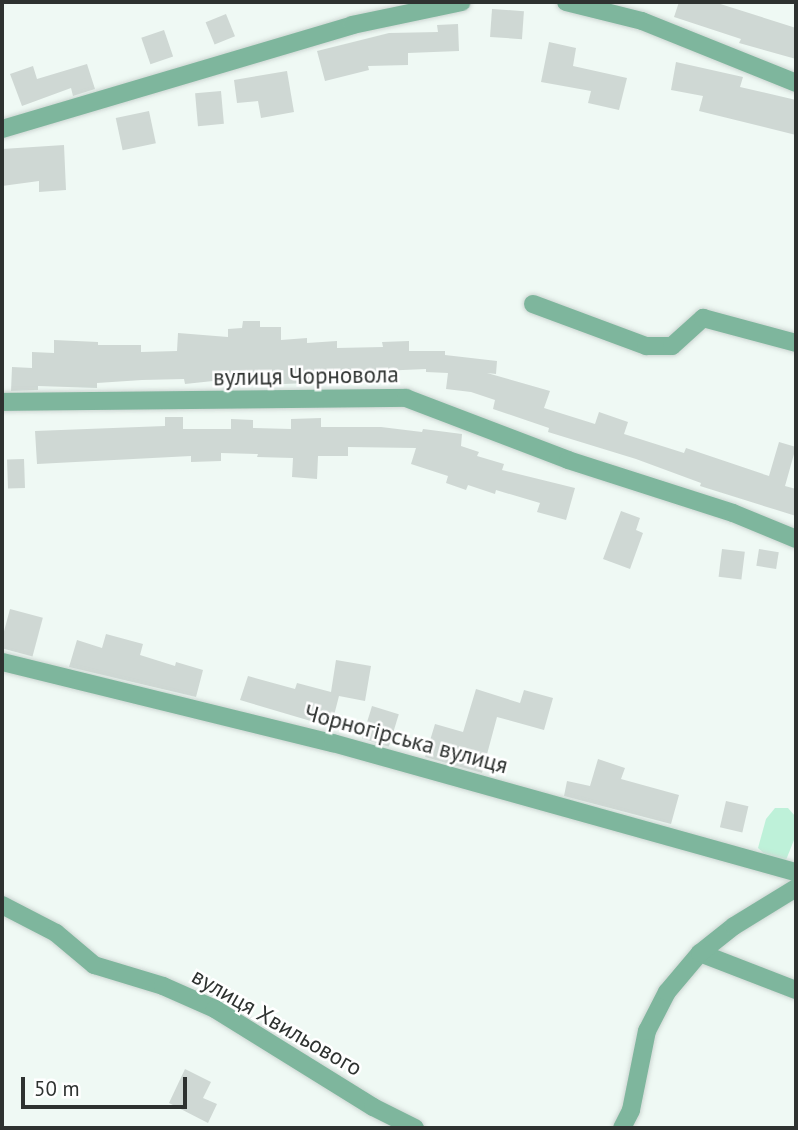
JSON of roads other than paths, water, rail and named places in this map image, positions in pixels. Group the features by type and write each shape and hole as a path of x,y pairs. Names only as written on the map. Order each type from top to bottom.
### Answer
{"street":[{"path":"2,129 352,25 462,2"},
{"path":"566,2 642,21 796,83"},
{"path":"533,304 646,346 672,346 703,317 796,344"},
{"name":"вулиця Чорновола","path":"2,402 406,398 568,460 733,513 796,539"},
{"name":"Чорногірська вулиця","path":"2,662 332,743 796,872"},
{"path":"622,1128 631,1110 647,1031 657,1007 700,953 734,926 796,888"},
{"name":"вулиця Хвильового","path":"2,905 56,933 94,965 163,986 215,1009 373,1107 415,1128"},
{"path":"700,953 796,990"}]}
